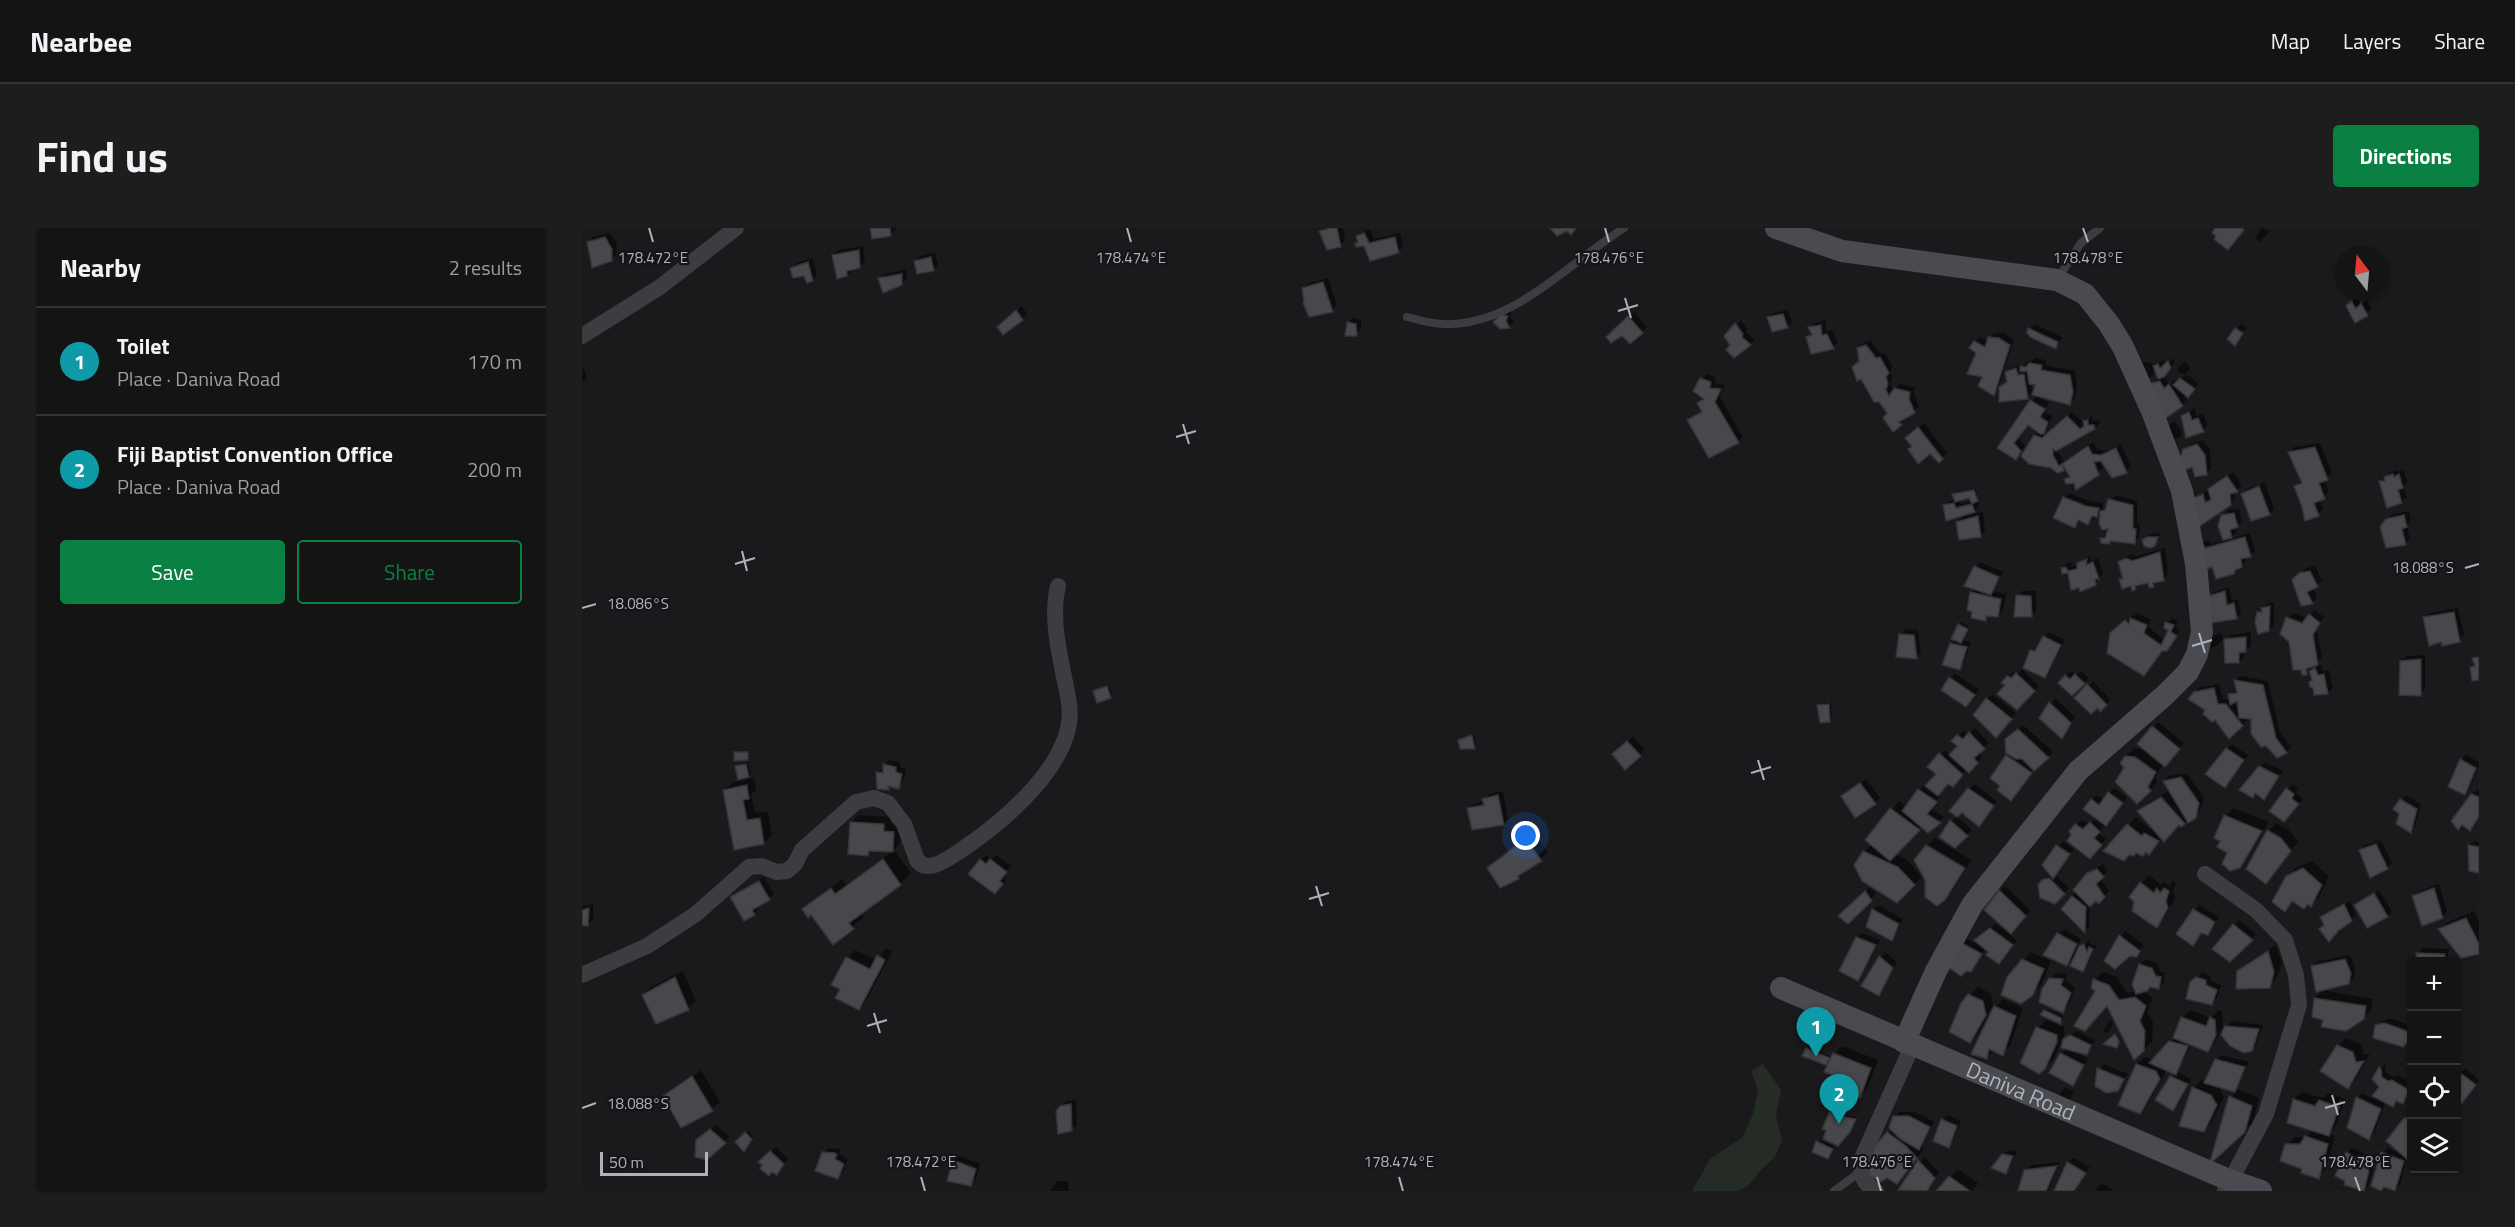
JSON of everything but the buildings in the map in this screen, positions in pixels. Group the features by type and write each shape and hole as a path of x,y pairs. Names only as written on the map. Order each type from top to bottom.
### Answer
{"street":[{"path":"582,336 660,287 736,228"},
{"path":"1776,228 1842,251 2057,280 2085,294 2109,324 2123,347 2152,411 2182,491 2196,564 2202,632 2197,654 2188,672 2078,771 1972,905 1936,971 1862,1158 1860,1172 1865,1184 1876,1191"},
{"path":"582,975 647,946 696,914 749,867 762,866 776,872 787,871 795,864 802,850 856,802 874,798 888,804 904,824 917,860 920,864 927,866 938,863 960,851 1013,810 1041,781 1053,764 1070,716 1055,618 1054,601 1058,586"},
{"path":"2205,874 2256,910 2285,940 2295,975 2299,1005 2266,1114 2227,1186"},
{"name":"Daniva Road","path":"1781,988 2227,1186 2261,1191"}],"lane":[{"path":"1407,317 1450,324 1480,320 1533,294 1624,228"},
{"path":"2057,280 2081,243 2100,228"},
{"path":"1834,1191 1860,1172"}],"shaded area":[{"path":"1763,1064 1781,1090 1776,1115 1782,1141 1774,1158 1749,1185 1738,1191 1692,1191 1710,1159 1743,1137 1753,1114 1758,1090 1751,1071"}],"place":[{"name":"Toilet","path":"1816,1057"},
{"name":"Fiji Baptist Convention Office","path":"1839,1124"}]}
